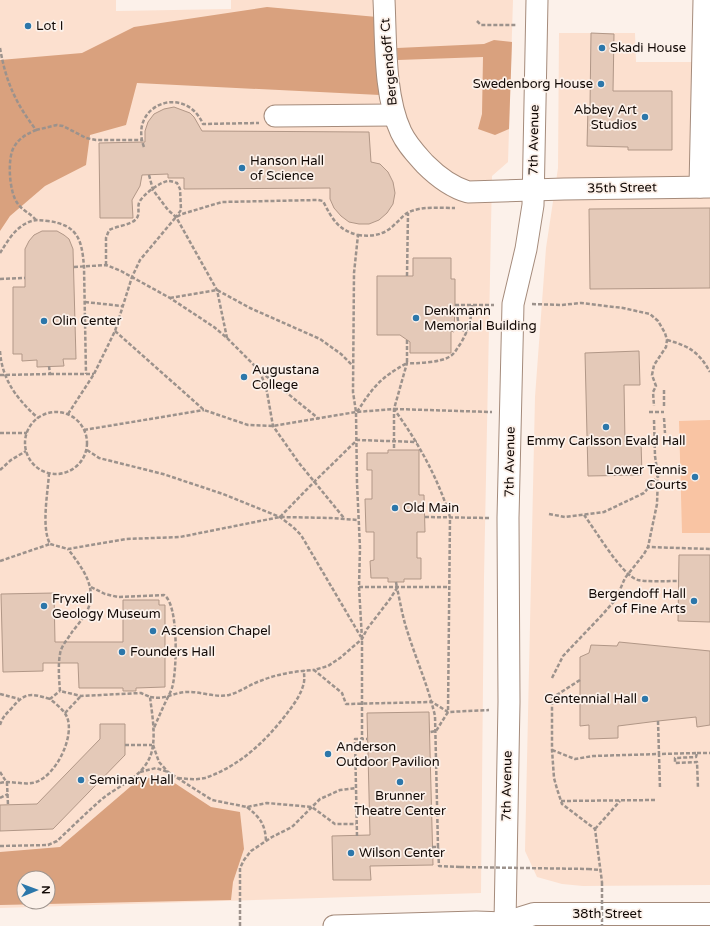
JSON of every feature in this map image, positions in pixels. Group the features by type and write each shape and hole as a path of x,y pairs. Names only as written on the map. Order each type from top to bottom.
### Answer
{"main road":[{"name":"38th Street","path":"509,925 534,914 710,914"}],"street":[{"name":"Bergendoff Ct","path":"384,0 389,89 394,115 402,133 412,149 430,169 457,189 468,192 534,191"},
{"name":"7th Avenue","path":"509,925 508,518 513,304 526,249 533,206 537,0"},
{"path":"704,0 705,187"},
{"path":"275,116 394,115"},
{"name":"35th Street","path":"534,191 564,189 705,187"},
{"name":"38th Street","path":"334,926 476,922 509,925"}],"path":[{"path":"477,21 481,25 516,25"},
{"path":"0,48 4,71 11,90 22,112 36,130"},
{"path":"144,147 141,140 144,120 149,111 168,103 175,102 191,108 199,115 203,124 274,123 275,116"},
{"path":"36,220 18,204 13,195 11,165 12,151 23,137 36,130 57,125 63,126 86,138 96,140 141,140"},
{"path":"149,175 153,190 168,210 176,217 217,290 227,338"},
{"path":"68,414 94,374 115,331 132,277 140,260 181,210 180,189 177,183 170,181 161,183 142,199 139,204 137,219 133,222 110,230 106,238 106,265"},
{"path":"176,217 222,202 318,200 323,202 335,222 341,228 349,233 372,236 381,234 395,225 408,212 423,209 456,208"},
{"path":"406,276 408,212"},
{"path":"0,253 17,230 26,223 36,220 59,222 69,227 76,234 82,249 84,267 86,374"},
{"path":"358,235 354,273 353,392 356,412 360,548 359,587 362,639 362,739"},
{"path":"74,267 106,265 132,277 170,298 214,327 260,371 320,419"},
{"path":"0,279 25,278"},
{"path":"170,298 217,290 250,308 320,339 341,354 353,365"},
{"path":"85,302 122,306"},
{"path":"527,304 561,305 581,303 623,308 650,314 658,321 667,340 666,347 659,356 652,375 656,386 653,392 654,406"},
{"path":"467,333 462,330 458,323 456,305 494,305"},
{"path":"356,412 370,391 392,371 407,363 417,364 449,358 455,352 467,333 471,320 472,305"},
{"path":"115,331 204,410 248,425 273,426 356,412 394,409 492,412"},
{"path":"394,448 394,409 407,363 407,338"},
{"path":"667,340 694,351 704,362 710,372"},
{"path":"0,351 0,360 4,375 18,398 38,418"},
{"path":"50,366 50,374"},
{"path":"260,371 267,392 273,426 299,463 344,519"},
{"path":"0,375 94,374"},
{"path":"664,390 664,406"},
{"path":"394,409 417,442 436,479 450,517 448,712 436,731 430,732"},
{"path":"84,430 204,410"},
{"path":"55,412 68,414 79,422 84,430 87,440 87,450 83,460 76,467 67,472 57,474 49,473 38,468 31,460 26,451 25,442 27,433 38,418 55,412"},
{"path":"649,412 664,412"},
{"path":"664,418 665,433"},
{"path":"552,678 563,656 616,599 625,578 648,547 657,504 658,476 655,456 654,420"},
{"path":"0,433 27,433"},
{"path":"280,518 357,440 417,442"},
{"path":"87,450 99,458 163,474 223,494 280,518 301,535 362,639"},
{"path":"0,470 11,460 26,451"},
{"path":"49,473 46,512 47,538 50,544"},
{"path":"549,514 564,518 604,512 644,493 658,476"},
{"path":"584,515 615,560 628,574 637,580 679,581"},
{"path":"425,517 490,518"},
{"path":"0,561 50,544 68,549 126,539 180,537 280,518 358,520"},
{"path":"648,547 710,549"},
{"path":"60,691 60,653 73,630 85,615 91,600 91,587 84,570 68,549"},
{"path":"396,582 406,627 432,702 435,716 439,866 601,870"},
{"path":"91,587 104,594 118,597 164,595 168,597 174,619 176,636 173,686 152,731"},
{"path":"359,587 449,587"},
{"path":"60,691 81,696 141,693 150,697 161,698 179,693 196,692 229,695 262,680 328,666 362,639 367,629 397,588"},
{"path":"177,778 204,778 239,762 260,745 282,720 298,698 303,686 304,670"},
{"path":"314,670 342,693 346,704 432,702 448,712 489,710"},
{"path":"580,680 552,698 552,750 554,778 562,804 595,829 602,882 602,926"},
{"path":"50,699 60,691"},
{"path":"0,694 19,699"},
{"path":"0,725 5,715 19,699 31,695 50,699 65,714 69,725 68,738 60,758 44,777 38,782 23,784 0,783"},
{"path":"65,714 81,696"},
{"path":"0,846 48,846 58,841 103,798 140,772 150,758 152,745 153,718 150,697"},
{"path":"658,721 660,788"},
{"path":"357,836 355,740 367,739"},
{"path":"125,745 152,745"},
{"path":"152,745 159,762 168,772 212,800 247,807 267,803 312,808 336,824 356,824"},
{"path":"552,750 575,760 593,756 710,753"},
{"path":"697,753 696,757 675,758 675,763 697,762 698,788"},
{"path":"140,772 156,768 168,772"},
{"path":"0,772 7,783 8,805"},
{"path":"240,926 240,868 251,851 272,837 292,827 320,799 340,790 356,788"},
{"path":"0,798 8,794"},
{"path":"595,829 620,800"},
{"path":"561,801 656,800"},
{"path":"247,807 258,816 265,828 266,841"},
{"path":"432,847 438,847"}],"shaded area":[{"name":"Augustana College","path":"0,0 116,0 116,11 231,9 231,0 513,0 508,162 492,176 484,578 481,893 56,906 56,870 16,870 16,908 0,908"},
{"path":"267,7 377,17 380,95 137,83 126,125 90,135 86,165 45,186 10,216 0,231 0,60 82,53 134,27"},
{"path":"559,33 635,33 636,62 710,62 710,885 583,886 562,884 537,877 525,851 535,397 546,248 558,168"},
{"path":"494,40 512,42 509,129 495,135 478,129 482,114 483,57 398,60 397,48 484,44"},
{"name":"Lower Tennis Courts","path":"710,420 710,533 682,533 679,421"},
{"path":"157,776 170,780 211,807 240,812 244,849 233,882 231,900 56,904 56,870 16,870 16,905 0,905 0,852 60,847 137,781"}],"building":[{"path":"591,33 614,34 613,91 672,91 672,150 628,150 628,147 587,146 588,107 590,107"},
{"name":"Hanson Hall of Science","path":"174,107 190,113 202,131 369,132 371,162 380,164 388,172 393,182 395,193 393,204 387,213 379,220 369,224 359,224 349,222 334,208 330,199 330,188 184,189 184,178 168,178 168,174 142,175 140,186 132,200 133,218 100,218 99,143 145,142 145,131 148,122 154,114 164,109"},
{"path":"710,208 710,288 590,289 589,209"},
{"name":"Olin Center","path":"42,231 57,231 64,235 69,239 73,249 76,359 63,359 64,366 37,367 37,360 22,361 22,354 13,354 13,287 25,287 25,249 34,235"},
{"name":"Denkmann Memorial Building","path":"413,258 451,258 451,279 455,279 455,305 454,332 451,331 451,353 410,353 410,342 400,335 377,335 377,276 413,276"},
{"name":"Emmy Carlsson Evald Hall","path":"639,351 640,385 624,385 625,442 641,442 642,475 588,476 585,353"},
{"name":"Old Main","path":"388,450 419,450 419,495 424,495 425,532 417,532 417,558 421,558 421,579 404,579 404,582 388,582 388,578 371,578 370,561 374,560 374,532 366,532 365,499 372,499 372,470 367,470 367,453 388,453"},
{"name":"Bergendoff Hall of Fine Arts","path":"679,555 710,555 710,622 678,621"},
{"path":"54,593 55,642 123,642 123,600 159,600 159,605 165,605 165,687 136,688 136,691 123,691 123,688 79,688 78,663 43,663 43,671 3,672 1,594"},
{"name":"Centennial Hall","path":"619,642 710,651 710,725 697,727 696,717 658,721 618,726 618,738 589,739 589,725 580,726 580,657 589,653 591,645 617,646"},
{"name":"Brunner Theatre Center","path":"429,712 433,865 370,866 371,880 333,880 332,836 370,835 367,713"},
{"name":"Seminary Hall","path":"100,724 125,724 125,755 53,829 0,831 0,805 37,804 100,739"}],"place":[{"name":"Lot I","path":"28,26"},
{"name":"Skadi House","path":"602,48"},
{"name":"Swedenborg House","path":"601,84"},
{"name":"Abbey Art Studios","path":"645,117"},
{"name":"Hanson Hall of Science","path":"242,168"},
{"name":"Denkmann Memorial Building","path":"416,318"},
{"name":"Olin Center","path":"44,321"},
{"name":"Augustana College","path":"244,377"},
{"name":"Emmy Carlsson Evald Hall","path":"606,427"},
{"name":"Lower Tennis Courts","path":"695,477"},
{"name":"Old Main","path":"395,508"},
{"name":"Bergendoff Hall of Fine Arts","path":"694,601"},
{"name":"Fryxell Geology Museum","path":"44,606"},
{"name":"Ascension Chapel","path":"153,631"},
{"name":"Founders Hall","path":"122,652"},
{"name":"Centennial Hall","path":"645,699"},
{"name":"Anderson Outdoor Pavilion","path":"328,754"},
{"name":"Seminary Hall","path":"81,780"},
{"name":"Brunner Theatre Center","path":"400,782"},
{"name":"Wilson Center","path":"351,853"}]}
